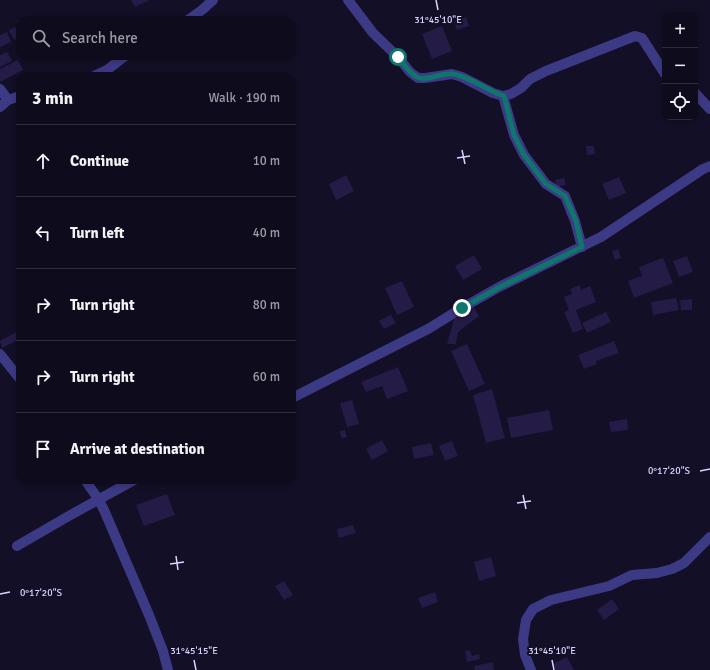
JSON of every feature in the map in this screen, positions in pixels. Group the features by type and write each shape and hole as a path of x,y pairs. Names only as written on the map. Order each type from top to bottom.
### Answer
{"street":[{"path":"194,16 213,0"},
{"path":"348,0 372,33 398,57 410,72 418,78 452,74 504,96 511,94 530,79 546,71 635,36 642,38 662,69"},
{"path":"103,72 120,60"},
{"path":"0,89 8,100"},
{"path":"504,96 514,135 524,155 546,184 565,196 576,221 582,247"},
{"path":"698,96 710,109"},
{"path":"0,108 8,100 16,97"},
{"path":"296,396 428,329 500,287 601,237 703,169 710,166"},
{"path":"0,354 16,374"},
{"path":"88,484 99,500 149,615 163,651 168,670"},
{"path":"17,546 127,484"},
{"path":"531,670 525,655 523,639 526,620 533,609 551,600 610,586 632,575 657,573 672,569 684,563 710,537"}],"building":[{"path":"131,0 150,0 135,7"},
{"path":"466,17 469,26 457,30 454,21"},
{"path":"442,26 452,51 432,59 422,34"},
{"path":"15,27 16,39 14,40 9,30"},
{"path":"7,32 11,42 0,47 0,35"},
{"path":"7,52 12,61 0,67 0,55"},
{"path":"18,60 23,70 16,72 16,74 0,82 0,69"},
{"path":"586,146 594,146 595,154 587,155"},
{"path":"346,175 354,191 336,200 329,184"},
{"path":"619,177 626,193 609,200 602,184"},
{"path":"564,178 566,185 556,187 555,180"},
{"path":"618,249 621,258 615,260 612,251"},
{"path":"474,255 482,269 463,280 455,266"},
{"path":"687,256 693,272 679,277 673,261"},
{"path":"663,258 673,283 634,298 628,281 642,276 639,267"},
{"path":"402,281 414,307 397,315 385,288"},
{"path":"580,285 581,290 590,286 596,302 576,310 583,329 573,333 564,312 569,310 564,297 572,294 570,289"},
{"path":"676,298 679,310 653,315 651,302"},
{"path":"692,299 692,310 681,310 680,300"},
{"path":"473,306 479,316 458,332 456,344 447,344 454,319"},
{"path":"606,312 611,322 587,333 582,323"},
{"path":"391,315 396,323 384,329 379,321"},
{"path":"16,332 16,341 2,348 0,341"},
{"path":"614,341 619,353 596,361 597,364 584,369 578,355"},
{"path":"467,344 485,384 469,391 451,351"},
{"path":"398,367 408,391 387,399 382,386 366,392 361,382"},
{"path":"492,389 505,438 486,443 473,395"},
{"path":"352,400 359,424 347,427 340,403"},
{"path":"549,410 553,430 511,438 507,418"},
{"path":"627,419 628,430 611,432 609,422"},
{"path":"345,430 347,437 341,438 340,431"},
{"path":"382,440 388,451 372,460 366,449"},
{"path":"452,441 458,456 445,461 439,446"},
{"path":"431,443 434,455 414,459 412,447"},
{"path":"167,494 175,515 144,526 136,505"},
{"path":"353,525 356,533 339,538 337,529"},
{"path":"491,557 496,576 479,581 474,562"},
{"path":"284,581 293,595 284,600 275,586"},
{"path":"435,592 438,602 422,608 418,598"},
{"path":"612,599 619,609 604,620 597,610"},
{"path":"470,650 472,656 479,654 480,659 467,662 465,651"},
{"path":"567,657 574,670 556,670 553,664"},
{"path":"493,662 494,670 475,670 474,666"}],"route":[{"path":"398,57 410,72 418,78 452,74 504,96 514,135 524,155 546,184 565,196 576,221 582,247 500,287 462,308"}]}
